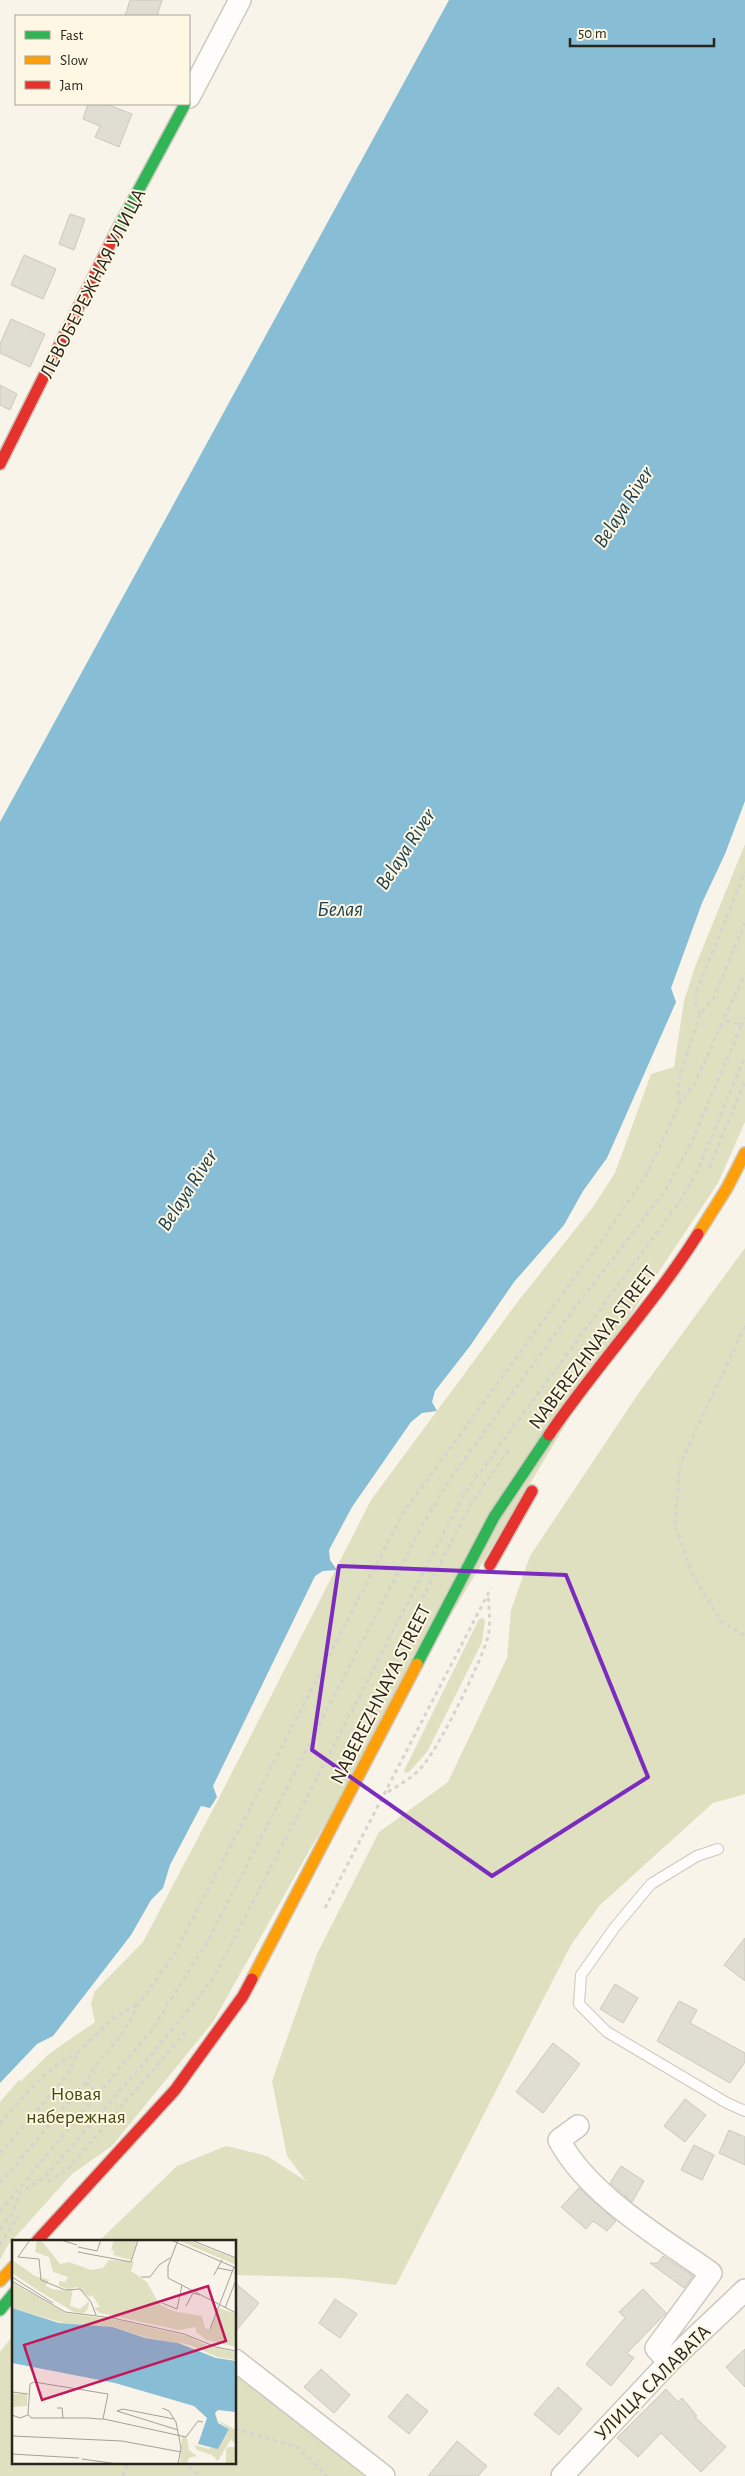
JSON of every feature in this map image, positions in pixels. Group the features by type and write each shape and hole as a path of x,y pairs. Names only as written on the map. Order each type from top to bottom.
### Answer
{"street":[{"path":"190,95 240,0"},
{"name":"ЛЕВОБЕРЕЖНАЯ УЛИЦА","path":"0,464 111,242 184,105"},
{"name":"NABEREZHNAYA STREET","path":"38,2240 175,2090 243,1996 494,1517 567,1409 653,1299 691,1245 728,1188 745,1154"},
{"path":"489,1578 539,1481"},
{"path":"578,2126 559,2140 568,2158 618,2207 711,2273 656,2348 669,2362"},
{"path":"0,2280 12,2268"},
{"name":"УЛИЦА САЛАВАТА","path":"562,2476 669,2362 745,2290"},
{"path":"0,2310 12,2295"},
{"path":"236,2361 384,2476"}],"lane":[{"path":"718,1848 696,1856 652,1884 615,1927 581,1975 579,2004 607,2032 727,2103 745,2111"}],"path":[{"path":"700,1014 695,1003 697,990 745,872"},
{"path":"680,1103 678,1092 679,1080 700,1014 714,997 745,923"},
{"path":"0,2183 86,2082 95,2066 125,2030 138,2005 175,1953 403,1513 602,1240 647,1174 680,1103 695,1083 745,974"},
{"path":"0,2211 19,2191 151,2031 206,1944 422,1526 448,1482 666,1188 695,1132 745,1018"},
{"path":"724,1020 741,1026"},
{"path":"0,2230 12,2213 19,2191 44,2177 51,2170 152,2055 215,1975 254,1904 464,1494 680,1201 696,1172 745,1056"},
{"path":"745,1326 680,1464 675,1525 694,1577 721,1620 745,1636"},
{"path":"387,1792 407,1781 428,1760 456,1707 488,1636 490,1618 489,1578"},
{"path":"325,1908 387,1792 488,1594"},
{"path":"0,2124 45,2073 60,2061 77,2053 114,2018 138,2005"},
{"path":"0,2154 59,2085 70,2070 77,2053"},
{"path":"86,2082 98,2093"},
{"path":"0,2245 18,2216"},
{"path":"236,2428 299,2448 327,2476"},
{"path":"123,2476 127,2464"},
{"path":"185,2464 201,2476"}],"highlighted area":[{"path":"339,1566 566,1575 648,1777 492,1876 312,1750"}],"green space":[{"name":"Новая набережная","path":"745,844 745,1122 718,1183 644,1294 309,1851 213,2022 112,2146 72,2174 12,2240 0,2260 0,2102 19,2080 21,2081 50,2053 95,2022 91,2003 95,1991 143,1942 371,1500 519,1300 593,1207 615,1173 651,1074 674,1067 684,1001 695,967"},
{"path":"745,1248 745,1794 713,1803 599,1906 571,1945 396,2285 342,2278 236,2275 236,2240 100,2240 177,2166 226,2146 267,2156 306,2181 287,2156 272,2081 317,1954 379,1832 448,1782 507,1658 511,1610 530,1556 638,1394"},
{"path":"479,1619 485,1620 482,1642 427,1752 409,1772 405,1773 404,1771"},
{"path":"12,2337 12,2464 236,2464 236,2374 366,2476 0,2476 0,2352"}],"water":[{"name":"Белая","path":"449,0 745,0 745,801 725,854 702,903 671,988 676,1002 607,1158 583,1191 564,1225 514,1282 470,1346 435,1391 432,1402 437,1411 422,1413 411,1422 352,1507 329,1550 330,1560 337,1570 323,1571 315,1576 213,1786 217,1797 210,1808 201,1806 170,1865 163,1888 151,1900 131,1935 53,2036 37,2044 0,2083 0,822"}],"building":[{"path":"130,0 162,0 157,15 125,15"},
{"path":"88,105 109,105 132,114 119,147 95,137 100,126 83,119"},
{"path":"70,214 85,219 74,250 59,244"},
{"path":"24,255 56,269 43,299 11,285"},
{"path":"11,319 45,334 30,367 0,353 0,344"},
{"path":"0,385 17,394 10,410 0,405"},
{"path":"745,1938 745,1981 724,1965"},
{"path":"615,1984 638,1998 623,2023 600,2009"},
{"path":"679,2001 697,2010 690,2023 745,2053 745,2062 730,2083 657,2041"},
{"path":"553,2043 580,2064 543,2113 516,2092"},
{"path":"685,2099 706,2115 685,2142 664,2126"},
{"path":"729,2130 745,2137 745,2165 719,2153"},
{"path":"694,2145 714,2155 702,2180 681,2170"},
{"path":"621,2166 644,2181 632,2202 610,2183"},
{"path":"579,2188 616,2221 607,2231 593,2221 586,2229 561,2207"},
{"path":"663,2256 693,2276 684,2288 650,2263 658,2263"},
{"path":"236,2284 259,2303 236,2331"},
{"path":"643,2289 666,2313 627,2353 634,2358 611,2386 586,2364 625,2318 619,2312"},
{"path":"335,2299 357,2314 340,2338 319,2323"},
{"path":"745,2349 745,2387 726,2367"},
{"path":"321,2369 350,2395 334,2413 304,2387"},
{"path":"558,2387 582,2409 559,2435 534,2414"},
{"path":"666,2389 678,2402 682,2398 697,2416 695,2417 726,2447 701,2472 661,2433 638,2457 617,2438"},
{"path":"407,2394 428,2411 409,2434 388,2417"},
{"path":"457,2441 487,2466 478,2476 428,2476"}],"traffic: fast":[{"path":"117,230 184,105"},
{"path":"417,1664 494,1517 549,1435"},
{"path":"0,2310 12,2295"}],"traffic: slow":[{"path":"698,1234 727,1188 745,1153"},
{"path":"252,1979 417,1664"},
{"path":"0,2281 12,2268"}],"traffic: jam":[{"path":"0,464 117,230"},
{"path":"549,1435 663,1285 698,1234"},
{"path":"490,1565 532,1491"},
{"path":"38,2240 175,2090 243,1996 252,1979"}],"water label":[{"name":"Belaya River","path":"623,507"},
{"name":"Belaya River","path":"405,849"},
{"name":"Belaya River","path":"187,1190"}]}
